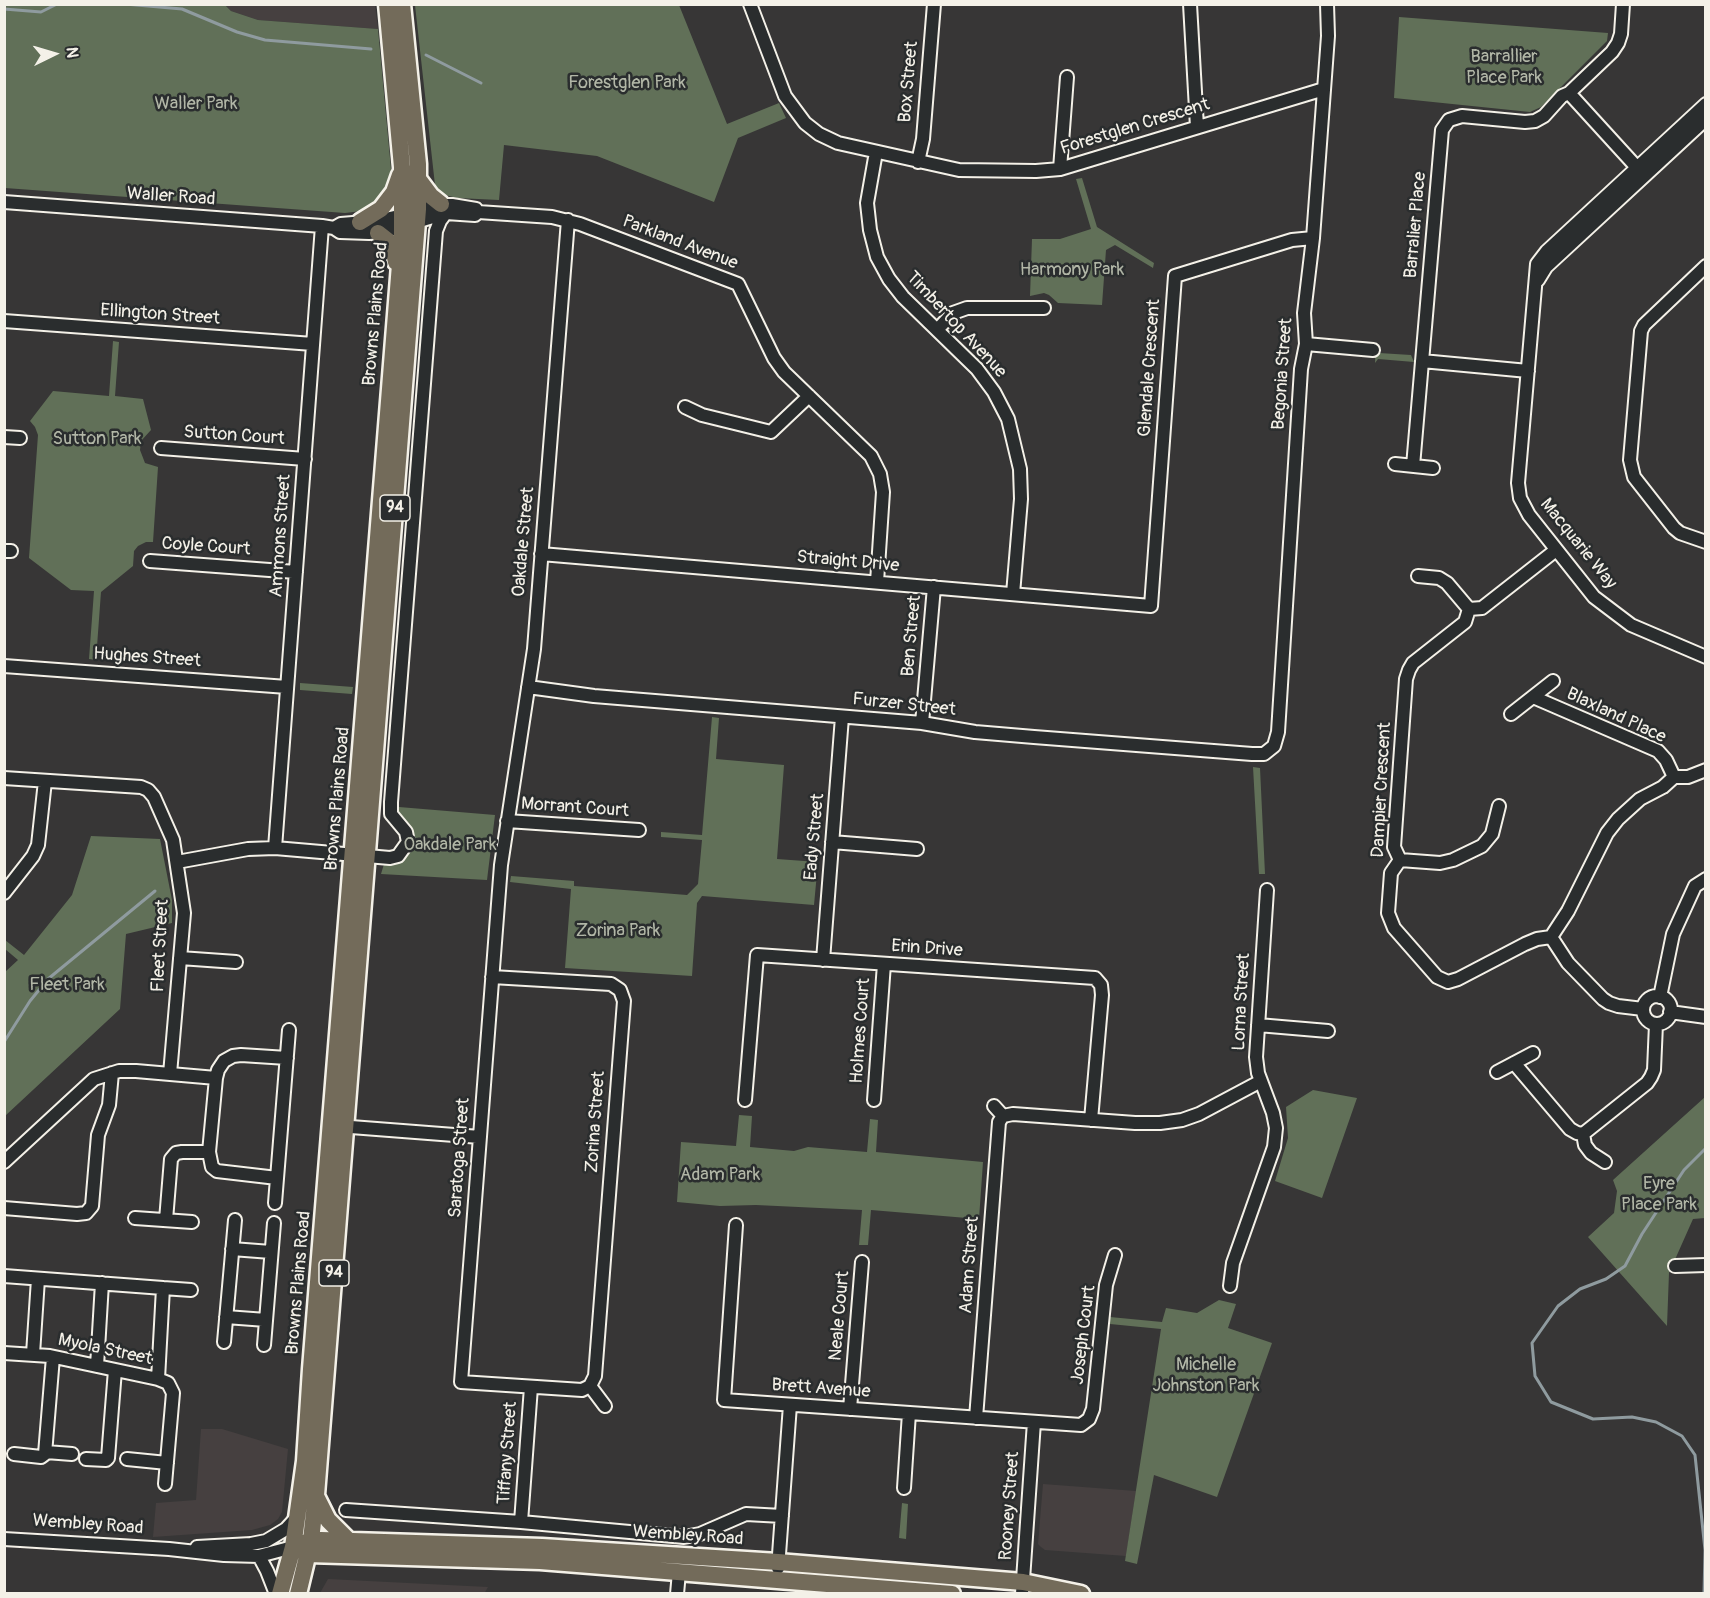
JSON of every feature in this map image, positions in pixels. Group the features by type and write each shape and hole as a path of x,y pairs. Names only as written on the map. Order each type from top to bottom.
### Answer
{"main road":[{"name":"Browns Plains Road","path":"300,1590 310,1547 316,1496 339,1126 410,218 402,167 387,4"},
{"name":"Browns Plains Road","path":"360,856 399,278 419,180 402,4"},
{"path":"360,222 376,214 385,205 394,192 402,167"},
{"path":"419,180 444,209"},
{"path":"378,233 392,244 399,278"},
{"name":"Browns Plains Road","path":"280,1593 293,1547 305,1461 311,1369 339,1126"},
{"path":"293,1547 307,1513 313,1475 318,1461"},
{"path":"300,1590 320,1567 346,1547 328,1520 316,1496"},
{"name":"Wembley Road","path":"293,1547 542,1546 778,1562 1081,1593"},
{"name":"Wembley Road","path":"346,1547 952,1593"}],"street":[{"name":"Forestglen Crescent","path":"750,4 785,96 805,123 819,134 838,143 959,170 1060,169 1324,88"},
{"name":"Box Street","path":"918,162 923,139 934,4"},
{"path":"1190,4 1197,127"},
{"name":"Begonia Street","path":"1274,746 1278,732 1301,369 1306,344 1304,313 1313,238 1328,36 1327,4"},
{"path":"1623,4 1621,34 1618,43 1612,52 1569,93 1641,172"},
{"path":"1060,169 1067,77"},
{"name":"Barralier Place","path":"1413,466 1442,130 1449,120 1462,116 1535,121 1544,116 1562,96 1569,93"},
{"name":"Macquarie Way","path":"1706,104 1546,267 1535,284 1518,483 1520,498 1529,515 1594,597 1631,625 1706,657"},
{"name":"Macquarie Way","path":"1641,172 1706,119"},
{"name":"Timbertop Avenue","path":"876,152 867,203 870,231 877,257 896,288 976,369 994,392 1008,419 1020,469 1021,499 1013,594"},
{"name":"Waller Road","path":"4,202 328,227 410,218"},
{"name":"Parkland Avenue","path":"410,218 444,209 475,208 478,212 568,220 738,284 774,358 784,372 871,456 880,474 883,492 877,582"},
{"name":"Browns Plains Road","path":"360,856 390,858 398,856 408,842 406,832 393,817 390,807 435,241 444,209"},
{"name":"Waller Road","path":"328,227 340,232 378,233 410,218"},
{"name":"Oakdale Street","path":"501,865 534,649 568,220"},
{"name":"Ammons Street","path":"275,848 313,344 328,227"},
{"name":"Glendale Crescent","path":"1151,606 1175,276 1292,240 1313,238"},
{"path":"1706,266 1647,320 1641,331 1630,460 1634,477 1674,528 1680,533 1706,542"},
{"path":"937,330 953,313 967,308 1044,308"},
{"name":"Ellington Street","path":"4,321 313,344"},
{"path":"1306,344 1372,350"},
{"path":"1422,361 1528,371"},
{"path":"685,407 702,415 771,432 809,396"},
{"path":"4,437 20,438"},
{"name":"Sutton Court","path":"161,448 304,459"},
{"path":"1395,464 1433,468"},
{"path":"1418,576 1439,578 1447,583 1469,609 1482,608 1556,550"},
{"name":"Straight Drive","path":"541,554 1151,606"},
{"name":"Coyle Court","path":"150,561 296,572"},
{"name":"Ben Street","path":"922,723 934,587"},
{"name":"Dampier Crescent","path":"1469,609 1465,622 1413,663 1406,679 1394,847 1400,860 1391,873 1390,920 1394,928 1437,977 1448,982 1458,980 1525,944 1551,937"},
{"name":"Hughes Street","path":"4,666 287,687"},
{"name":"Blaxland Place","path":"1511,714 1553,681"},
{"name":"Furzer Street","path":"528,687 594,696 922,723 975,732 1252,754 1264,754 1274,746"},
{"name":"Blaxland Place","path":"1533,697 1658,751 1666,760 1674,777"},
{"name":"Eady Street","path":"823,960 842,717"},
{"path":"1643,1009 1609,1004 1602,999 1568,963 1551,937 1568,911 1607,833 1629,808 1640,799 1663,787 1674,777 1688,777 1706,770"},
{"path":"4,778 45,781 38,845 33,856 4,893"},
{"name":"Fleet Street","path":"45,781 141,787 148,790 154,797 173,840 184,912 170,1074"},
{"path":"1400,860 1440,863 1453,860 1482,846 1492,834 1499,806"},
{"name":"Morrant Court","path":"507,821 639,830"},
{"path":"832,842 917,849"},
{"path":"177,862 248,849 275,848 360,856"},
{"name":"Saratoga Street","path":"501,865 461,1382 531,1387"},
{"path":"1660,997 1673,934 1695,886 1706,879"},
{"name":"Lorna Street","path":"1230,1286 1233,1263 1274,1147 1276,1128 1256,1057 1267,890"},
{"name":"Erin Drive","path":"745,1100 757,955 1095,978 1101,985 1102,995 1091,1120"},
{"path":"180,958 236,963"},
{"name":"Holmes Court","path":"874,1100 884,964"},
{"name":"Zorina Street","path":"492,976 611,984 620,990 624,1000 595,1376 590,1386"},
{"path":"1660,997 1669,1004 1670,1012 1667,1019 1656,1024 1645,1017 1643,1009 1644,1004 1651,998 1660,997"},
{"path":"1670,1012 1706,1017"},
{"path":"1514,1063 1570,1129 1583,1134 1647,1083 1651,1077 1654,1070 1656,1024"},
{"path":"1258,1025 1328,1031"},
{"path":"275,1203 289,1030"},
{"path":"1497,1072 1533,1053"},
{"path":"277,1178 217,1171 212,1167 209,1152 216,1078 224,1061 241,1055 287,1058"},
{"path":"4,1162 94,1079 111,1073 136,1071 216,1078"},
{"path":"4,1208 77,1214 86,1213 92,1206 98,1135 109,1105 111,1073"},
{"path":"994,1106 1003,1116 1013,1114 1160,1123 1182,1120 1199,1114 1261,1081"},
{"name":"Adam Street","path":"976,1418 999,1122 1003,1116"},
{"path":"339,1126 480,1137"},
{"path":"1583,1134 1591,1153 1605,1162"},
{"path":"165,1220 171,1159 176,1153 209,1152"},
{"path":"135,1218 192,1222"},
{"path":"224,1342 235,1221"},
{"path":"264,1344 274,1223"},
{"name":"Brett Avenue","path":"736,1225 724,1400 1081,1425 1089,1419"},
{"path":"232,1248 271,1252"},
{"name":"Joseph Court","path":"1089,1419 1093,1409 1106,1286 1115,1255"},
{"name":"Neale Court","path":"850,1409 862,1262"},
{"path":"1675,1266 1706,1265"},
{"path":"4,1276 190,1290"},
{"path":"33,1354 38,1279"},
{"path":"97,1366 102,1283"},
{"path":"158,1379 163,1288"},
{"path":"226,1317 266,1320"},
{"name":"Myola Street","path":"4,1353 53,1357 168,1383 173,1393 165,1484"},
{"path":"14,1454 41,1457 46,1452 53,1357"},
{"path":"106,1460 110,1450 115,1370"},
{"path":"531,1387 582,1390 590,1386 605,1406"},
{"name":"Tiffany Street","path":"521,1522 531,1387"},
{"path":"777,1579 790,1405"},
{"path":"904,1488 909,1413"},
{"name":"Rooney Street","path":"1022,1588 1034,1422"},
{"path":"46,1452 72,1454"},
{"path":"86,1459 167,1463"},
{"name":"Wembley Road","path":"346,1510 521,1522 684,1537 700,1534 746,1514 782,1516"},
{"name":"Wembley Road","path":"169,1549 262,1542 280,1533 297,1516"},
{"name":"Wembley Road","path":"4,1539 169,1549 224,1556 259,1556 293,1547"},
{"path":"259,1556 276,1593"},
{"path":"678,1593 679,1572"}],"shaded area":[{"path":"225,5 375,5 378,29 258,20 231,11"},
{"path":"201,1429 222,1429 288,1449 282,1512 278,1519 270,1525 252,1530 153,1537 156,1503 196,1500"},
{"path":"1043,1484 1136,1491 1126,1556 1045,1550 1041,1547 1038,1544"},
{"path":"328,1579 488,1587 484,1594 320,1593"}],"green space":[{"name":"Waller Park","path":"4,5 225,5 231,11 258,20 378,29 391,169 389,191 384,199 362,211 345,213 5,188"},
{"name":"Forestglen Park","path":"415,5 679,5 727,124 779,103 786,118 738,138 714,202 597,156 504,145 499,200 457,198 441,194 435,185"},
{"name":"Barrallier Place Park","path":"1399,17 1608,33 1607,41 1541,107 1530,112 1394,98"},
{"name":"Harmony Park","path":"1082,178 1097,227 1154,263 1153,268 1115,245 1106,250 1102,305 1058,303 1044,293 1030,296 1032,239 1060,239 1091,229 1076,179"},
{"name":"Sutton Park","path":"113,341 119,342 115,396 143,399 151,430 141,441 140,450 145,463 158,467 153,542 146,542 138,546 134,551 133,566 101,592 96,660 89,659 94,591 71,590 29,558 38,435 30,421 53,391 109,396"},
{"path":"1376,347 1379,353 1411,355 1414,362 1378,359 1375,363"},
{"path":"300,683 353,687 352,694 300,690"},
{"name":"Zorina Park","path":"712,717 719,718 716,759 784,765 777,859 818,862 814,905 702,896 697,903 692,976 565,968 571,889 510,882 511,876 574,881 574,886 687,895 698,884 702,840 661,837 661,832 702,835"},
{"path":"1253,767 1260,768 1265,874 1259,874"},
{"name":"Oakdale Park","path":"399,807 495,815 487,880 381,874 384,864 397,863 407,856 412,848 413,834 410,825 399,815"},
{"name":"Fleet Park","path":"91,836 160,839 172,900 172,923 126,934 120,1009 5,1116 5,972 18,960 5,949 5,940 24,955 72,895"},
{"path":"1313,1090 1357,1098 1322,1198 1275,1181 1288,1138 1286,1107"},
{"name":"Eyre Place Park","path":"1705,1097 1705,1218 1693,1219 1669,1273 1667,1326 1588,1237 1614,1213 1617,1191 1613,1180"},
{"name":"Adam Park","path":"739,1115 752,1116 750,1147 794,1151 808,1147 867,1152 870,1119 878,1120 876,1152 983,1162 979,1219 871,1210 868,1245 859,1245 862,1210 756,1205 720,1206 677,1202 681,1142 736,1146"},
{"name":"Michelle Johnston Park","path":"1219,1300 1236,1304 1228,1328 1272,1343 1217,1497 1154,1475 1137,1564 1125,1561 1161,1329 1110,1324 1110,1317 1162,1322 1166,1308 1197,1313"},
{"path":"902,1503 908,1504 906,1539 899,1538"}],"waterway":[{"path":"4,9 41,12 57,4"},
{"path":"125,4 182,9 237,32 265,40 371,49"},
{"path":"426,55 481,83"},
{"path":"4,1042 30,1001 48,979 155,891"},
{"path":"1704,1594 1705,1550 1695,1455 1682,1436 1656,1422 1632,1417 1593,1419 1551,1402 1535,1376 1532,1343 1558,1306 1580,1289 1606,1279 1625,1266 1642,1234 1684,1170 1706,1148"}]}
